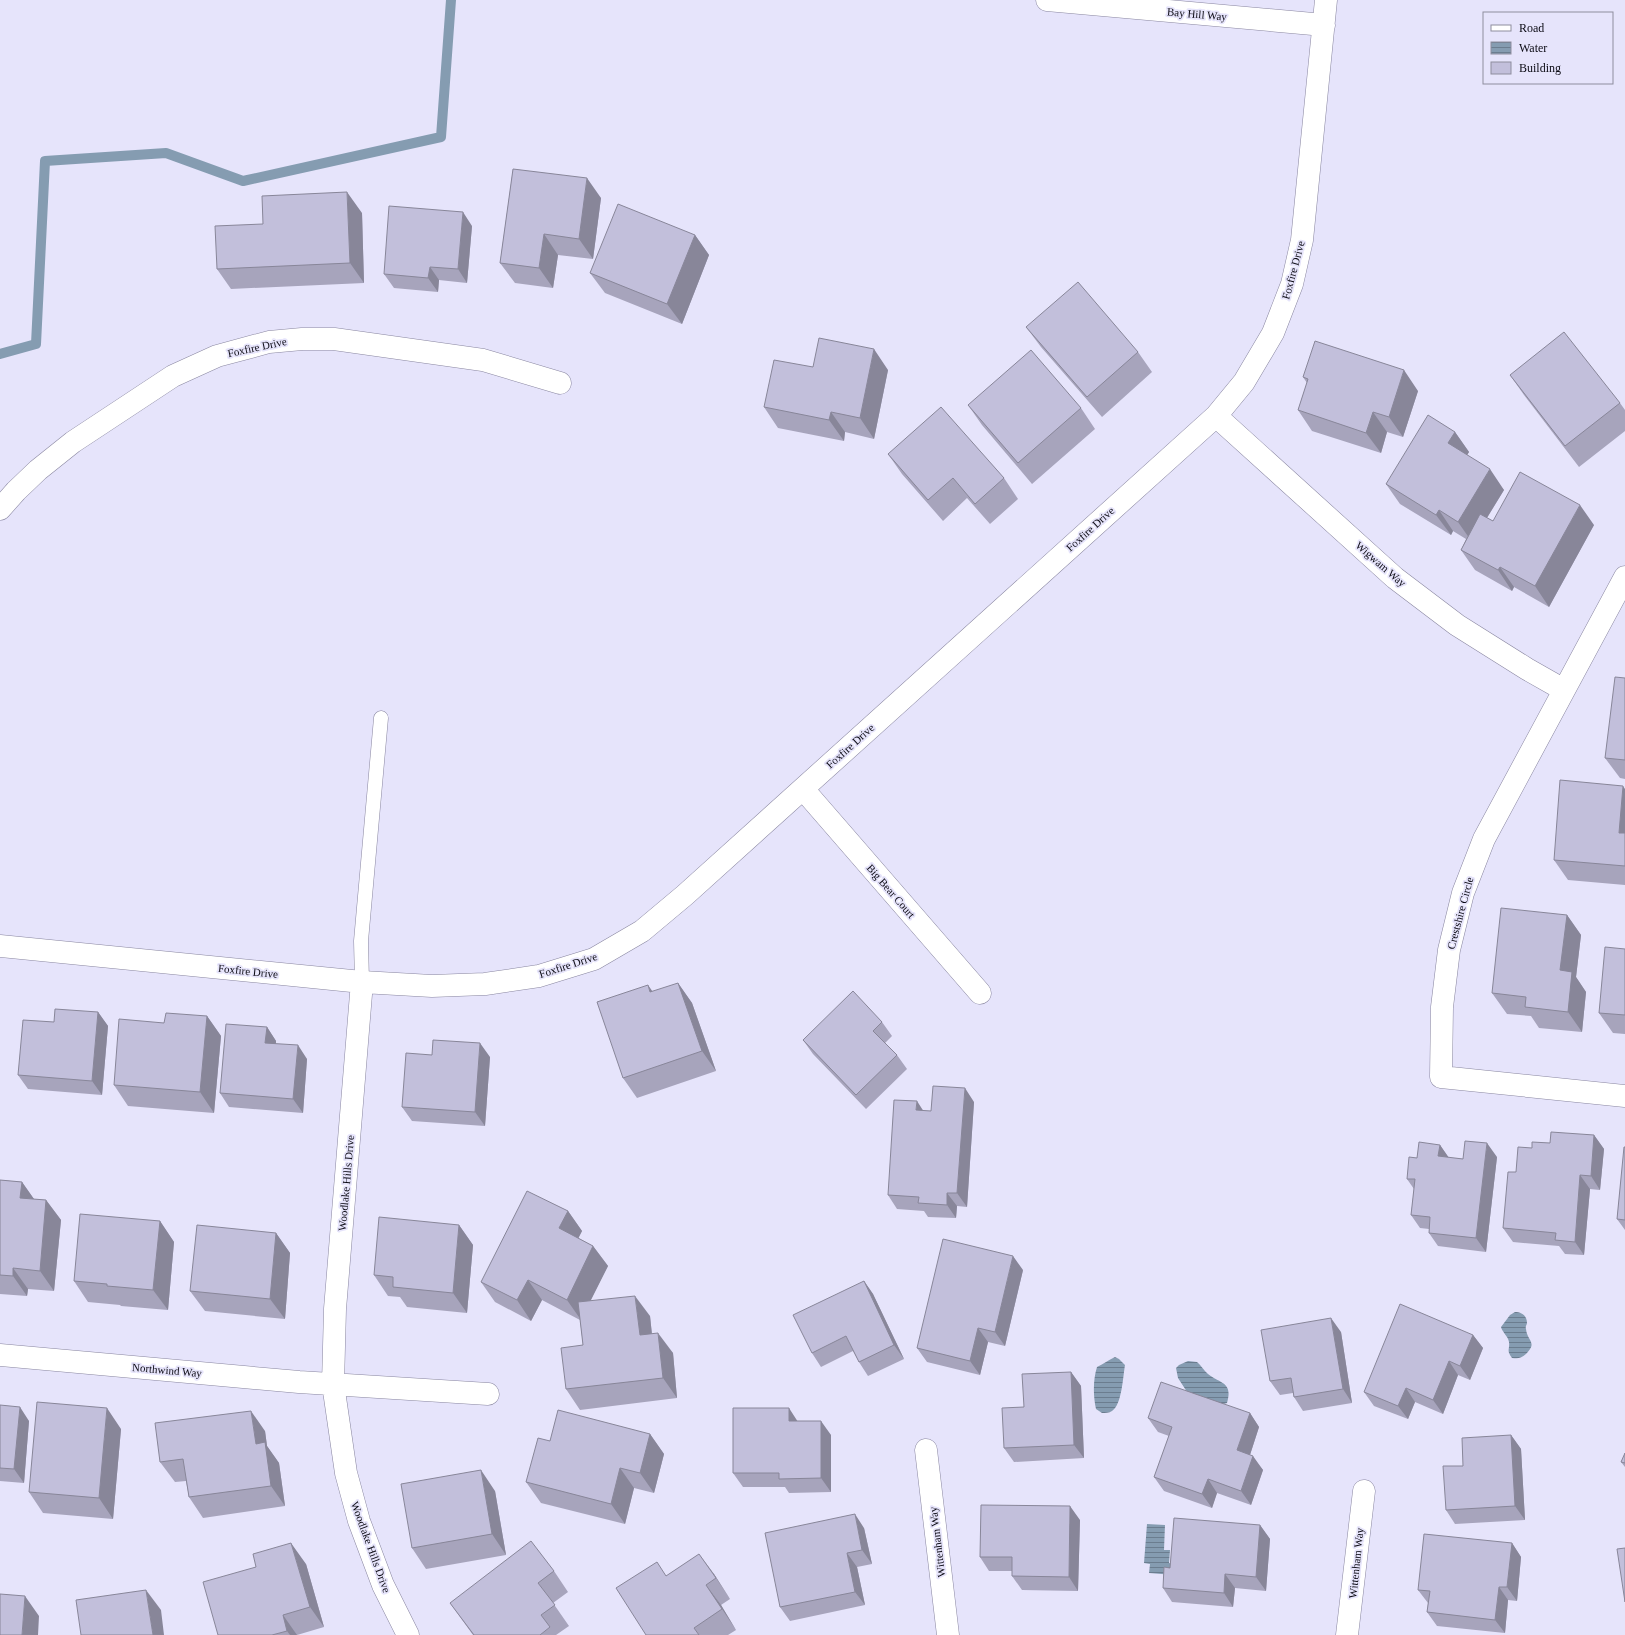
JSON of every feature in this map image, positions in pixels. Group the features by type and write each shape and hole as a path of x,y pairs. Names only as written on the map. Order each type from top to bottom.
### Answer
{"street":[{"name":"Bay Hill Way","path":"1047,0 1324,25"},
{"name":"Foxfire Drive","path":"0,946 362,982 432,986 485,984 539,976 594,959 642,931 685,895 1216,416 1244,382 1273,333 1292,284 1302,240 1326,0"},
{"name":"Foxfire Drive","path":"0,509 38,470 73,442 173,376 217,356 269,342 302,339 334,339 476,358 560,383"},
{"name":"Wigwam Way","path":"1216,416 1395,578 1457,625 1527,669 1564,690"},
{"name":"Crestshire Circle","path":"1625,577 1484,839 1463,893 1449,950 1442,1007 1441,1077 1625,1096"},
{"name":"Big Bear Court","path":"803,789 980,993"},
{"name":"Woodlake Hills Drive","path":"362,982 335,1309 334,1384 346,1473 359,1521 383,1585 408,1635"},
{"name":"Northwind Way","path":"0,1355 334,1384"},
{"path":"334,1384 488,1394"},
{"name":"Wittenham Way","path":"926,1450 948,1635"},
{"name":"Wittenham Way","path":"1348,1635 1364,1490"}],"lane":[{"path":"362,982 361,941 381,718"}],"water":[{"path":"1515,1312 1521,1313 1525,1316 1527,1333 1532,1344 1526,1354 1521,1357 1512,1358 1509,1353 1508,1340 1501,1327 1510,1315"},
{"path":"1115,1357 1125,1365 1120,1397 1118,1403 1112,1411 1102,1413 1096,1409 1095,1404 1094,1388 1097,1367"},
{"path":"1188,1361 1197,1362 1208,1374 1225,1384 1228,1391 1227,1403 1221,1405 1189,1395 1178,1378 1176,1368"},
{"path":"1147,1524 1165,1525 1164,1550 1170,1550 1169,1563 1175,1564 1174,1575 1149,1573 1150,1564 1144,1563"}],"building":[{"path":"513,169 587,178 579,239 544,234 539,268 500,263"},
{"path":"347,192 350,263 217,269 215,226 263,224 262,196"},
{"path":"618,204 695,235 667,304 590,273"},
{"path":"389,206 463,212 458,269 430,267 428,278 384,274"},
{"path":"1078,282 1138,352 1087,397 1026,327"},
{"path":"1564,332 1620,403 1565,446 1510,375"},
{"path":"819,338 874,349 860,418 831,412 829,420 764,407 774,360 813,367"},
{"path":"1315,341 1404,370 1389,417 1373,412 1366,433 1298,410 1308,379 1303,377"},
{"path":"1031,350 1081,408 1018,463 968,405"},
{"path":"941,407 1004,478 975,504 953,478 928,500 888,454"},
{"path":"1428,415 1455,432 1448,443 1490,469 1458,522 1439,510 1436,515 1386,484"},
{"path":"1520,472 1580,505 1535,586 1500,567 1498,570 1461,550 1480,514 1493,521"},
{"path":"1615,677 1625,678 1625,760 1605,758"},
{"path":"1560,780 1623,786 1619,833 1625,833 1625,866 1554,860"},
{"path":"1501,908 1567,915 1560,970 1572,972 1568,1012 1525,1007 1526,997 1492,993"},
{"path":"1605,947 1625,949 1625,1015 1599,1013"},
{"path":"678,983 702,1051 623,1078 597,1002 648,985 650,992"},
{"path":"853,991 882,1022 873,1031 897,1055 856,1095 803,1040"},
{"path":"55,1009 98,1012 92,1081 18,1075 23,1020 54,1022"},
{"path":"166,1013 207,1016 200,1092 114,1085 119,1019 164,1023"},
{"path":"226,1024 267,1027 265,1043 298,1045 293,1099 220,1093"},
{"path":"433,1040 480,1043 475,1112 402,1107 406,1053 432,1055"},
{"path":"933,1086 965,1088 957,1193 947,1193 947,1205 918,1203 919,1197 888,1195 894,1100 917,1101 916,1110 931,1111"},
{"path":"1551,1132 1594,1135 1591,1176 1580,1175 1575,1242 1555,1240 1556,1233 1503,1228 1508,1172 1516,1172 1518,1147 1532,1148 1532,1142 1550,1143"},
{"path":"1465,1141 1487,1143 1476,1238 1429,1233 1430,1217 1411,1215 1415,1179 1407,1179 1409,1157 1417,1158 1419,1142 1440,1145 1438,1156 1463,1159"},
{"path":"1625,1147 1625,1220 1617,1219"},
{"path":"0,1180 22,1182 20,1198 46,1200 40,1271 13,1268 13,1276 0,1275"},
{"path":"527,1191 568,1211 559,1228 593,1246 567,1300 528,1280 517,1300 481,1282"},
{"path":"80,1214 160,1221 153,1290 107,1286 107,1284 74,1281"},
{"path":"379,1217 459,1225 453,1293 393,1287 393,1277 374,1275"},
{"path":"197,1225 276,1233 270,1299 190,1291"},
{"path":"943,1239 1013,1256 995,1332 978,1328 970,1361 917,1348"},
{"path":"864,1281 894,1345 859,1362 846,1336 812,1353 793,1315"},
{"path":"635,1296 640,1335 658,1333 663,1378 566,1389 561,1348 583,1345 578,1302"},
{"path":"1400,1304 1473,1335 1460,1366 1449,1361 1433,1400 1406,1388 1398,1406 1364,1392"},
{"path":"1331,1318 1343,1389 1294,1397 1291,1378 1270,1381 1261,1330"},
{"path":"1071,1372 1074,1445 1004,1448 1002,1408 1024,1407 1022,1374"},
{"path":"1161,1382 1250,1413 1237,1450 1253,1456 1241,1491 1208,1479 1202,1494 1154,1477 1172,1427 1148,1418"},
{"path":"37,1402 107,1408 99,1498 29,1492"},
{"path":"0,1405 20,1407 14,1469 0,1468"},
{"path":"733,1408 789,1408 789,1421 821,1421 821,1478 779,1479 779,1473 733,1473"},
{"path":"558,1410 650,1434 640,1473 620,1468 611,1504 526,1482 538,1438 550,1441"},
{"path":"251,1411 256,1444 265,1442 271,1486 189,1497 183,1459 160,1462 155,1423"},
{"path":"1511,1435 1515,1506 1446,1510 1443,1466 1463,1466 1462,1438"},
{"path":"1625,1453 1625,1463 1621,1462"},
{"path":"481,1470 492,1534 412,1548 401,1484"},
{"path":"981,1505 1070,1506 1069,1577 1012,1576 1012,1557 980,1557"},
{"path":"855,1514 862,1550 847,1553 855,1592 780,1607 765,1533"},
{"path":"1174,1518 1260,1525 1256,1577 1225,1574 1224,1593 1163,1588 1164,1567 1170,1568"},
{"path":"1424,1534 1512,1543 1507,1587 1499,1587 1495,1620 1427,1612 1430,1591 1418,1590"},
{"path":"531,1541 554,1571 538,1583 555,1605 541,1615 550,1627 540,1635 474,1635 450,1603"},
{"path":"291,1543 310,1607 283,1615 287,1631 272,1635 218,1635 203,1582 256,1567 253,1554"},
{"path":"1625,1548 1625,1602 1617,1549"},
{"path":"699,1554 716,1578 706,1585 722,1609 694,1628 699,1635 646,1635 616,1588 657,1562 666,1576"},
{"path":"146,1590 153,1635 81,1635 76,1600"},
{"path":"0,1594 25,1596 22,1635 0,1635"}],"waterway":[{"path":"0,354 36,344 45,161 166,153 243,181 441,137 451,0"}]}
